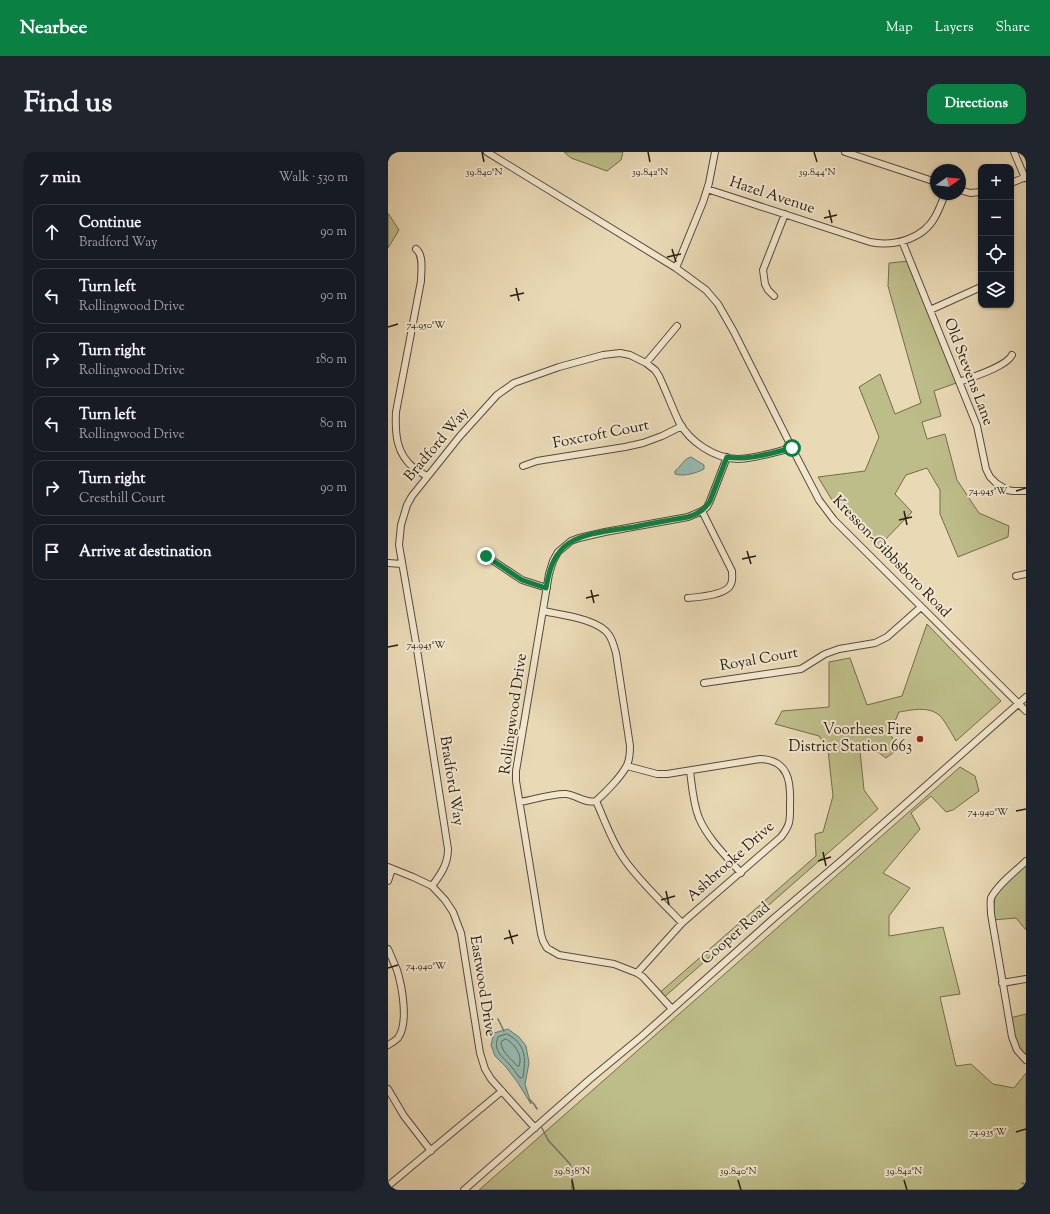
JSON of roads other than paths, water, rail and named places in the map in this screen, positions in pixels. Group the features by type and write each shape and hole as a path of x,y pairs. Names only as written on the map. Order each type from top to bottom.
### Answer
{"street":[{"name":"Kresson-Gibbsboro Road","path":"488,152 676,268 706,290 718,304 734,332 819,500 834,520 1026,711"},
{"path":"676,268 707,189 715,153 708,152"},
{"path":"845,152 930,180"},
{"path":"1014,152 1025,178 1014,182"},
{"name":"Hazel Avenue","path":"707,189 879,244 889,244 917,236 935,218 942,200"},
{"path":"966,192 978,192"},
{"path":"774,296 768,290 764,270 785,214"},
{"name":"Old Stevens Lane","path":"902,241 977,426 986,469 990,477 1006,490 1026,491"},
{"path":"416,249 419,251 422,267 396,412 395,433 406,460 414,468 428,476"},
{"path":"930,310 978,288"},
{"path":"646,363 677,326"},
{"name":"Bradford Way","path":"432,886 446,865 448,849 399,544 401,525 407,505 412,496 460,436 497,395 514,383 559,367 602,355 620,353 630,355 646,363 655,370 682,426 694,440 704,448 727,457 737,459 792,448"},
{"path":"959,382 1000,366 1012,355"},
{"name":"Foxcroft Court","path":"523,466 537,461 643,443 682,426"},
{"path":"688,598 724,591 729,588 733,578 732,571 702,511 710,501 727,457"},
{"name":"Rollingwood Drive","path":"672,1009 643,977 637,973 614,964 559,955 547,948 541,934 516,781 516,771 548,574 558,552 571,541 578,538 688,517 702,511"},
{"path":"486,556 522,580 546,588"},
{"path":"388,563 402,564"},
{"path":"1016,576 1026,574"},
{"name":"Royal Court","path":"704,683 801,668 839,648 875,644 887,637 921,607"},
{"path":"520,802 567,794 588,801 596,801 609,789 627,766 630,756 630,746 616,653 609,635 605,630 594,623 543,611"},
{"name":"Cooper Road","path":"464,1190 1026,698"},
{"name":"Ashbrooke Drive","path":"627,766 656,774 667,774 766,759 778,764 787,776 790,787 790,824 787,830 741,873 682,923 637,973"},
{"path":"690,771 699,817 712,839 741,873"},
{"path":"596,801 624,859 682,923"},
{"path":"1026,861 996,890 990,903 1002,983 1014,1047 1026,1060"},
{"path":"388,880 390,868"},
{"name":"Eastwood Drive","path":"390,868 432,886 445,900 452,912 461,933 480,1053 486,1069 491,1079 535,1128"},
{"path":"388,949 397,970 404,1018 404,1025 398,1037 388,1045"},
{"path":"1002,983 1026,979"},
{"path":"388,1089 404,1116 431,1151"},
{"path":"388,1186 502,1091"}],"water":[{"path":"691,457 704,465 704,469 690,474 675,474 675,471 684,461"},
{"path":"508,1029 519,1037 526,1046 529,1063 525,1084 531,1104 506,1067 495,1056 491,1045 494,1033"}],"waterway":[{"path":"498,1019 504,1031"},
{"path":"529,1099 537,1109"},
{"path":"542,1128 548,1140 570,1164 572,1171 572,1190"},
{"path":"1022,1183 1026,1185"}],"place":[{"name":"Voorhees Fire District Station 663","path":"920,739"}]}
